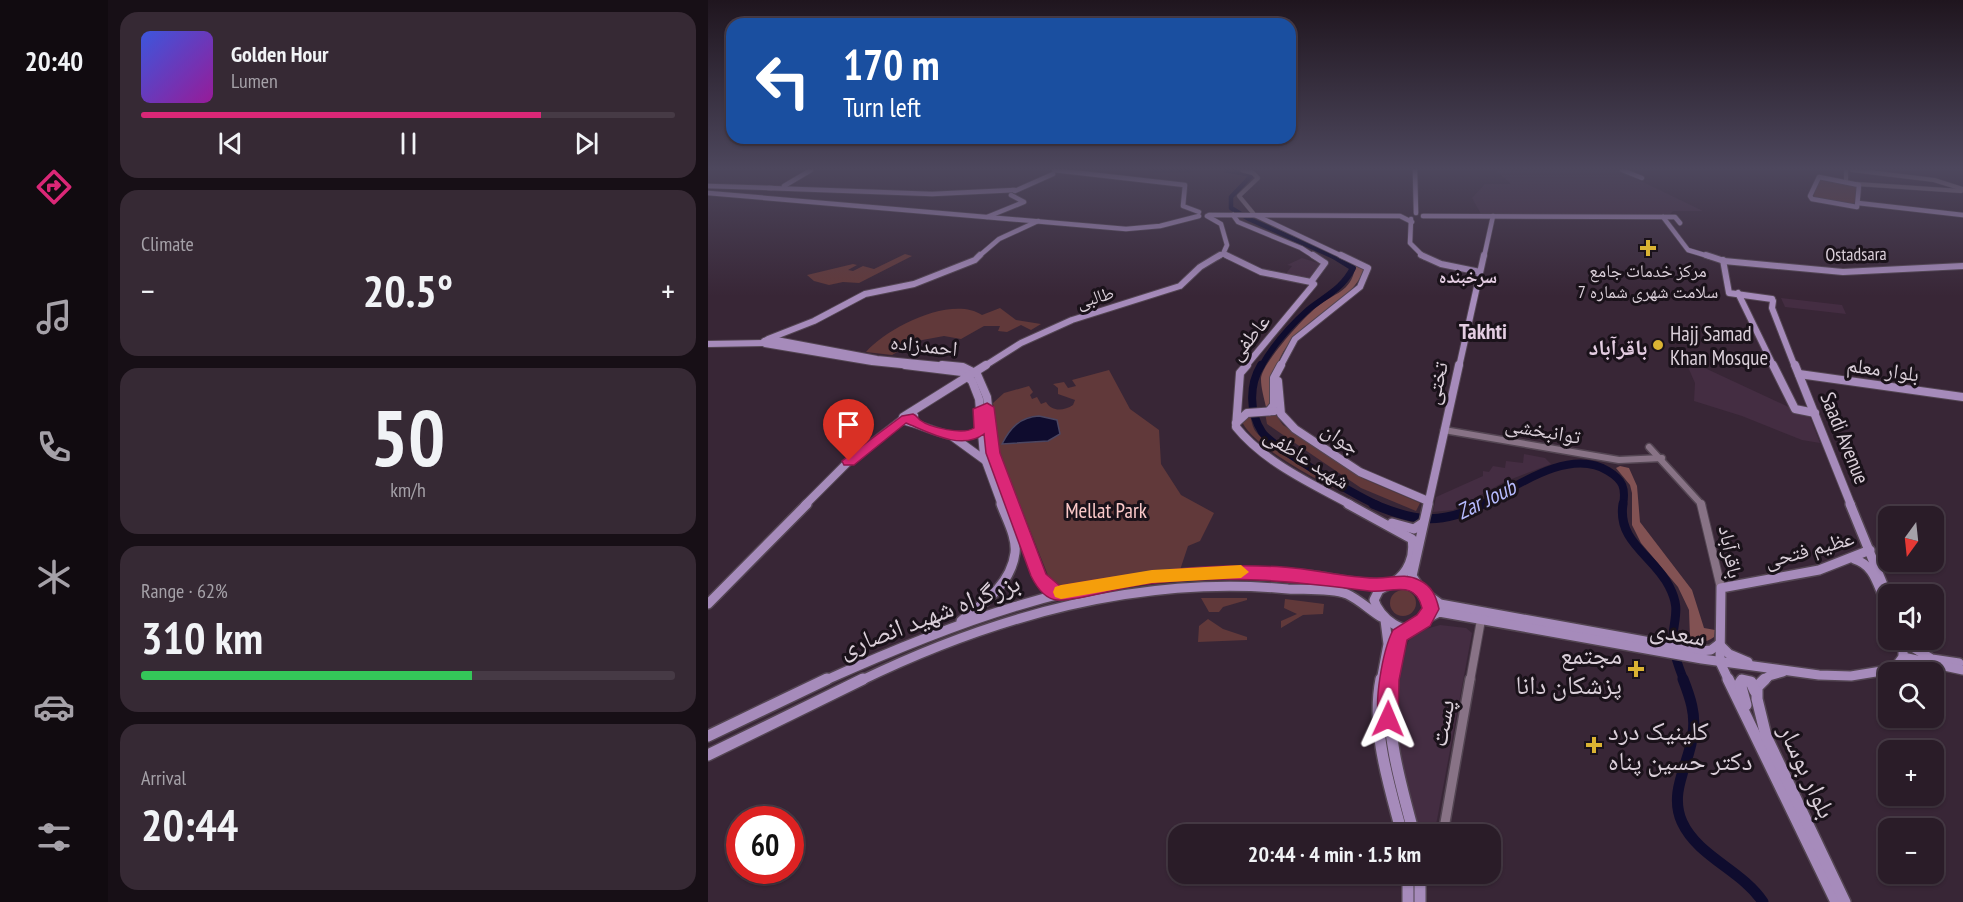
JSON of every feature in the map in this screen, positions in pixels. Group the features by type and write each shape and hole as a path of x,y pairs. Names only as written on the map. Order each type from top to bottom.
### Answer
{"main road":[{"path":"934,212 1139,228 1198,214"},
{"path":"988,217 1000,212"},
{"path":"1195,212 1210,216 1233,214"},
{"path":"1414,212 1410,240 1417,251 1449,266 1480,270"},
{"path":"1948,212 1963,214"},
{"path":"1210,216 1251,213 1663,217 1675,218 1680,223 1668,223 1663,217"},
{"path":"1251,213 1366,266 1367,271 1360,287 1295,339 1273,383 1274,405 1269,411"},
{"name":"عاطفی","path":"1233,214 1239,222 1301,248 1325,263 1311,282 1314,284 1240,373 1235,424"},
{"path":"1210,216 1221,224 1227,245 1223,254 1261,272 1311,282"},
{"path":"1398,216 1414,216"},
{"name":"تختی","path":"1423,591 1412,576 1422,521 1493,216"},
{"path":"988,217 1103,226"},
{"path":"708,344 751,344 767,341 856,297 925,281 975,260 999,239 1038,221"},
{"name":"Ostadsara","path":"1668,223 1685,246 1695,253 1723,260 1843,272 1963,266"},
{"name":"طالبی","path":"910,419 919,408 1021,343 1072,320 1180,286 1200,267 1223,254"},
{"path":"1723,260 1729,293 1756,295 1775,301 1828,444"},
{"path":"1738,293 1744,301 1795,409 1815,413"},
{"path":"1744,301 1744,295 1756,295"},
{"name":"احمدزاده","path":"767,341 859,358 971,374 983,408 993,453 1039,578 1046,586 1058,593"},
{"path":"1235,424 1246,413 1269,411 1281,414 1279,370"},
{"name":"بلوار معلم","path":"1803,377 1963,399"},
{"name":"بلوار معلم","path":"1803,377 1963,399"},
{"name":"Saadi Avenue","path":"1803,377 1815,413 1870,550"},
{"path":"1236,405 1246,413"},
{"name":"احمدزاده","path":"962,621 992,597 1004,581 1015,553 1013,537 986,461 981,430 983,408"},
{"name":"جوان","path":"1281,414 1295,429 1360,472 1381,483 1428,501"},
{"path":"708,604 848,462 910,419 952,436 986,461"},
{"name":"شهید عاطفی","path":"1235,424 1248,442 1313,485 1414,541 1405,575 1393,583"},
{"path":"952,436 972,436 981,430"},
{"name":"شهید عاطفی","path":"1367,516 1408,528 1422,521"},
{"path":"1013,537 1023,533"},
{"path":"1870,550 1883,584"},
{"name":"عظیم فتحی","path":"1721,588 1804,572 1854,558 1870,550"},
{"path":"1854,558 1865,561 1872,567 1879,584"},
{"name":"بزرگراه شهید انصاری","path":"708,736 866,660 962,621 1058,593 1152,576 1257,572 1318,576 1376,585 1393,583"},
{"path":"1152,576 1152,591"},
{"path":"1400,824 1384,761 1378,719 1380,679 1390,634 1376,606 1376,597 1383,588 1393,583 1407,582 1423,591 1430,607 1424,620 1411,626 1399,636 1389,680 1388,719 1394,760 1411,824"},
{"name":"بزرگراه شهید انصاری","path":"708,755 941,643 1058,607 1152,591 1230,586 1320,591 1352,596 1383,619"},
{"name":"باقرآباد","path":"1720,662 1721,588"},
{"name":"سعدی","path":"1423,591 1433,601 1440,604 1701,655 1720,662 1840,676 1874,674 1894,669 1903,657"},
{"name":"سعدی","path":"1424,620 1436,612 1658,647"},
{"path":"1383,619 1396,626 1411,626"},
{"path":"1719,644 1729,654 1761,667"},
{"name":"سعدی","path":"1701,655 1719,644"},
{"path":"1903,650 1903,657 1962,666"},
{"path":"1916,650 1931,661"},
{"name":"بلوار بوسار","path":"1720,662 1836,902"},
{"path":"1751,725 1740,683 1742,680 1751,682 1755,691 1769,676 1787,670"},
{"name":"بلوار بوسار","path":"1755,691 1766,736 1845,902"},
{"path":"1408,884 1408,902"},
{"path":"1420,884 1420,902"}],"street":[{"name":"توانبخشی","path":"1444,430 1619,460 1659,458"},
{"name":"باقرآباد","path":"1659,458 1701,503 1721,588"},
{"name":"پست","path":"1445,824 1481,620"}],"shaded area":[{"path":"1480,212 1672,212 1670,214 1481,214"},
{"path":"1302,258 1324,265 1311,281 1284,276 1292,266 1287,265"},
{"path":"1361,263 1364,268 1358,281 1348,293 1308,325 1284,352 1275,373 1271,406 1266,407 1261,379 1268,363 1312,311 1346,287 1353,276 1355,268 1352,266"},
{"path":"1781,298 1842,305 1846,314 1785,307"},
{"path":"1694,363 1810,417 1820,443 1802,440 1742,416 1694,401 1695,383 1688,367"},
{"path":"1039,416 1057,420 1060,434 1048,441 1002,444 1016,424"},
{"path":"1524,454 1545,458 1551,464 1504,482 1453,510 1433,512 1436,497 1483,476 1483,471 1489,472 1493,466 1505,468 1506,461 1523,463"},
{"path":"1620,466 1629,468 1637,486 1640,522 1692,590 1704,628 1715,630 1714,637 1711,639 1702,642 1690,638 1689,610 1678,587 1641,543 1632,525 1632,493 1630,485 1616,468"},
{"path":"1440,625 1466,628 1472,633 1436,824 1417,824 1397,751 1393,710 1397,673 1409,640 1422,630"}],"green space":[{"path":"905,254 912,256 859,283 843,282 829,285 814,281 807,275 853,264 857,265 848,270 853,271 863,266 874,269"},
{"path":"1000,308 1016,320 1041,324 1031,330 1021,325 1007,332 998,331 1000,326 984,326 961,339 944,336 917,341 892,355 866,352 889,333 920,317 954,309 969,310 982,315"},
{"name":"Mellat Park","path":"1109,370 1130,409 1159,430 1161,464 1181,495 1214,513 1200,541 1188,546 1180,570 1068,589 1054,585 1049,578 998,450 993,403 1004,393 1029,386 1033,392 1030,395 1032,399 1037,397 1041,404 1046,402 1051,408 1058,410 1066,408 1073,405 1075,400 1058,394 1058,388 1053,384 1064,382 1068,388 1076,386 1072,380","holes":["1028,417 1058,421 1052,438 1048,441 1003,443 1015,425"]},
{"path":"1274,412 1283,425 1364,479 1420,503 1416,511 1361,488 1267,424 1265,413"},
{"path":"1250,415 1253,427 1267,442 1335,489 1282,458 1256,439 1246,429 1241,419"},
{"path":"1403,590 1412,594 1416,603 1412,612 1403,616 1394,612 1390,603 1394,594"},
{"path":"1201,598 1247,598 1247,600 1223,607 1219,612 1209,612"},
{"path":"1285,599 1324,604 1323,614 1303,615 1281,628 1281,621 1297,614 1284,608"},
{"path":"1208,619 1223,629 1247,637 1247,640 1198,642 1199,626"}],"waterway":[{"name":"Zar Joub","path":"1238,212 1334,257"},
{"name":"Zar Joub","path":"1261,367 1277,343 1296,322 1309,309 1339,287 1349,275 1353,268 1332,255"},
{"name":"Zar Joub","path":"1261,365 1254,381 1252,398 1255,416 1262,432 1281,448 1334,482 1377,505"},
{"name":"Zar Joub","path":"1482,505 1543,472 1560,466 1576,464 1593,465 1608,471 1617,478 1624,489 1623,505"},
{"name":"Zar Joub","path":"1373,504 1402,515 1428,519 1454,515 1482,505"},
{"name":"Zar Joub","path":"1623,505 1623,517 1631,539 1662,575 1675,600 1674,647 1684,681"},
{"name":"Zar Joub","path":"1683,679 1692,706 1694,726 1681,777 1677,799 1678,811 1689,834 1698,845 1744,881 1763,902"}],"slow traffic":[{"path":"1061,592 1152,576 1241,572"}],"place":[{"name":"مرکز خدمات جامع سلامت شهری شماره 7","path":"1648,248"},
{"name":"Hajj Samad Khan Mosque","path":"1658,345"},
{"name":"مجتمع پزشکان دانا","path":"1636,669"},
{"name":"کلینیک درد دکتر حسین پناه","path":"1594,745"}],"district":[{"name":"سرخبنده","path":"1468,276"},
{"name":"Takhti","path":"1483,331"},
{"name":"باقرآباد","path":"1618,347"}],"route":[{"path":"849,461 902,420 908,421 913,418 916,423 952,436 966,437 978,434 981,430 980,409 987,407 993,453 1039,576 1046,586 1058,593 1146,577 1216,572 1284,573 1376,585 1407,582 1415,585 1427,595 1430,609 1424,620 1401,632 1399,636 1389,680 1388,719"}]}
